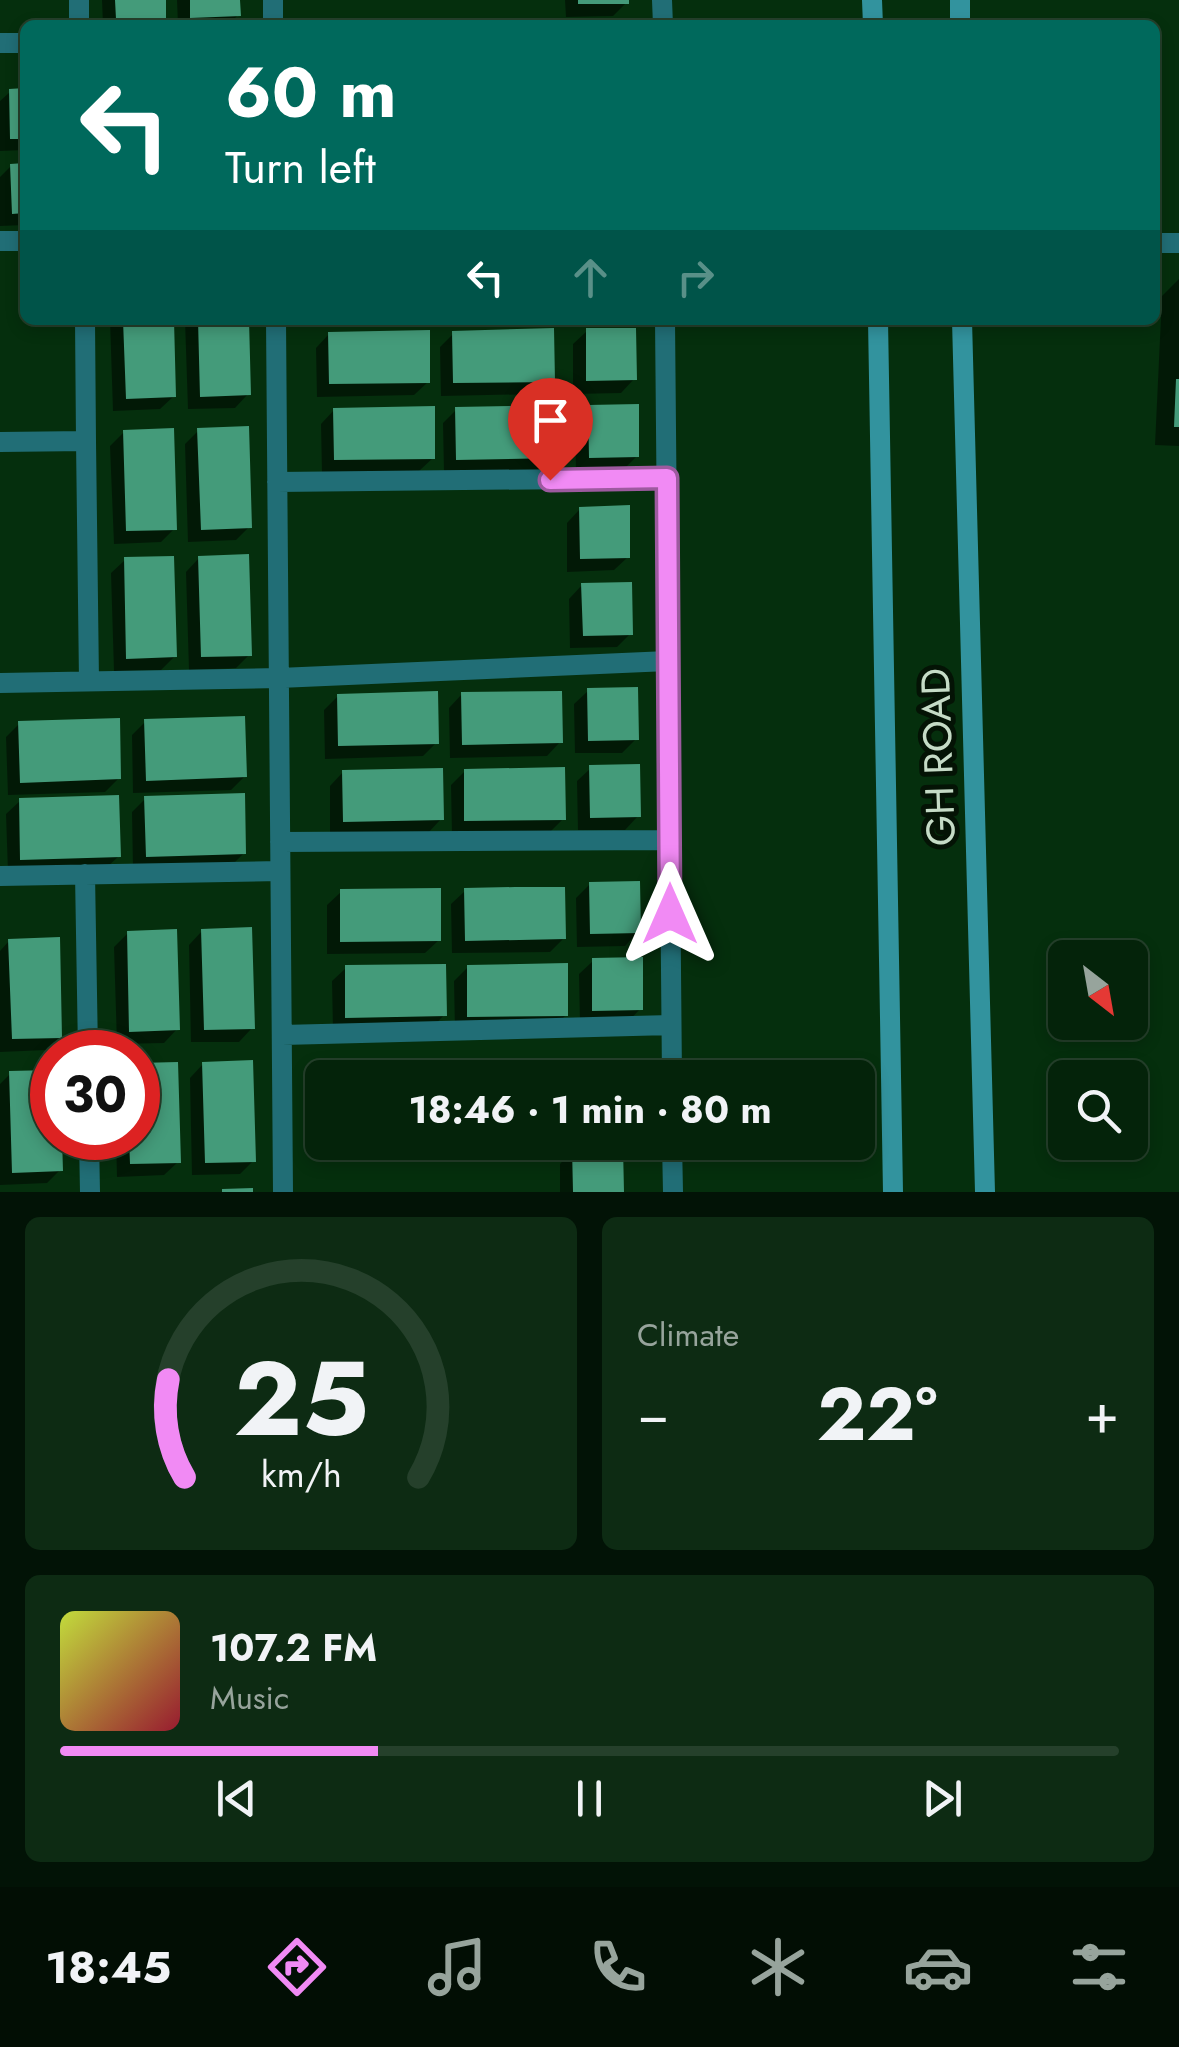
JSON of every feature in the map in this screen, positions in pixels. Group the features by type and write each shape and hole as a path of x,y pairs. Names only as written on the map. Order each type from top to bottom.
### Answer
{"main road":[{"name":"GH ROAD","path":"878,325 893,1192"},
{"name":"GH ROAD","path":"962,325 985,1192"}],"street":[{"path":"85,325 89,682"},
{"path":"276,325 284,1192"},
{"path":"665,325 672,1060"},
{"path":"0,442 86,442"},
{"path":"277,482 667,478"},
{"path":"0,683 279,678 668,661"},
{"path":"280,842 670,840"},
{"path":"0,876 280,871"},
{"path":"86,874 88,1030"},
{"path":"282,1035 671,1024"},
{"path":"89,1160 90,1192"},
{"path":"672,1160 673,1192"}],"building":[{"path":"115,0 166,0 166,18 116,19"},
{"path":"190,0 240,0 241,16 190,18"},
{"path":"578,0 629,0 629,4 578,4"},
{"path":"20,88 20,139 10,139 9,89"},
{"path":"20,163 20,213 12,214 10,164"},
{"path":"123,325 174,325 176,397 126,399"},
{"path":"198,325 249,325 251,395 200,397"},
{"path":"554,328 555,382 453,383 452,331"},
{"path":"586,328 636,328 637,380 586,381"},
{"path":"430,330 430,383 329,384 328,332"},
{"path":"1179,379 1179,427 1174,427"},
{"path":"639,404 639,457 589,458 588,405"},
{"path":"556,405 557,458 456,460 455,407"},
{"path":"435,406 435,459 334,460 333,408"},
{"path":"249,426 252,528 201,530 197,428"},
{"path":"174,428 177,530 126,531 123,430"},
{"path":"630,505 630,558 580,559 579,507"},
{"path":"249,554 252,656 201,657 198,556"},
{"path":"174,556 177,657 126,659 124,557"},
{"path":"632,582 633,635 583,636 581,583"},
{"path":"638,687 639,740 588,741 587,688"},
{"path":"438,691 439,744 338,746 337,694"},
{"path":"562,691 563,743 462,745 461,692"},
{"path":"245,716 247,777 146,781 144,719"},
{"path":"120,718 121,779 20,783 18,721"},
{"path":"640,764 641,817 590,818 589,765"},
{"path":"565,767 566,820 464,821 464,769"},
{"path":"443,768 444,820 343,822 342,770"},
{"path":"245,793 246,854 146,857 144,796"},
{"path":"119,795 121,857 20,860 19,798"},
{"path":"640,881 641,933 590,934 589,882"},
{"path":"565,887 566,939 465,941 464,888"},
{"path":"441,888 441,941 340,942 340,889"},
{"path":"252,927 255,1029 204,1030 201,929"},
{"path":"177,929 180,1030 129,1030 127,931"},
{"path":"60,937 62,1030 30,1030 30,1039 12,1039 8,939"},
{"path":"643,957 643,1010 592,1011 592,958"},
{"path":"568,963 568,1016 467,1017 467,965"},
{"path":"446,964 447,1016 345,1018 345,965"},
{"path":"253,1060 256,1162 205,1163 202,1062"},
{"path":"160,1062 178,1062 181,1163 130,1164 130,1160 160,1160"},
{"path":"9,1071 30,1071 30,1160 63,1160 63,1171 12,1173"},
{"path":"572,1160 623,1160 624,1192 573,1192"},
{"path":"253,1188 253,1192 222,1192 222,1189"}],"route":[{"path":"550,480 667,478 670,914"}]}
